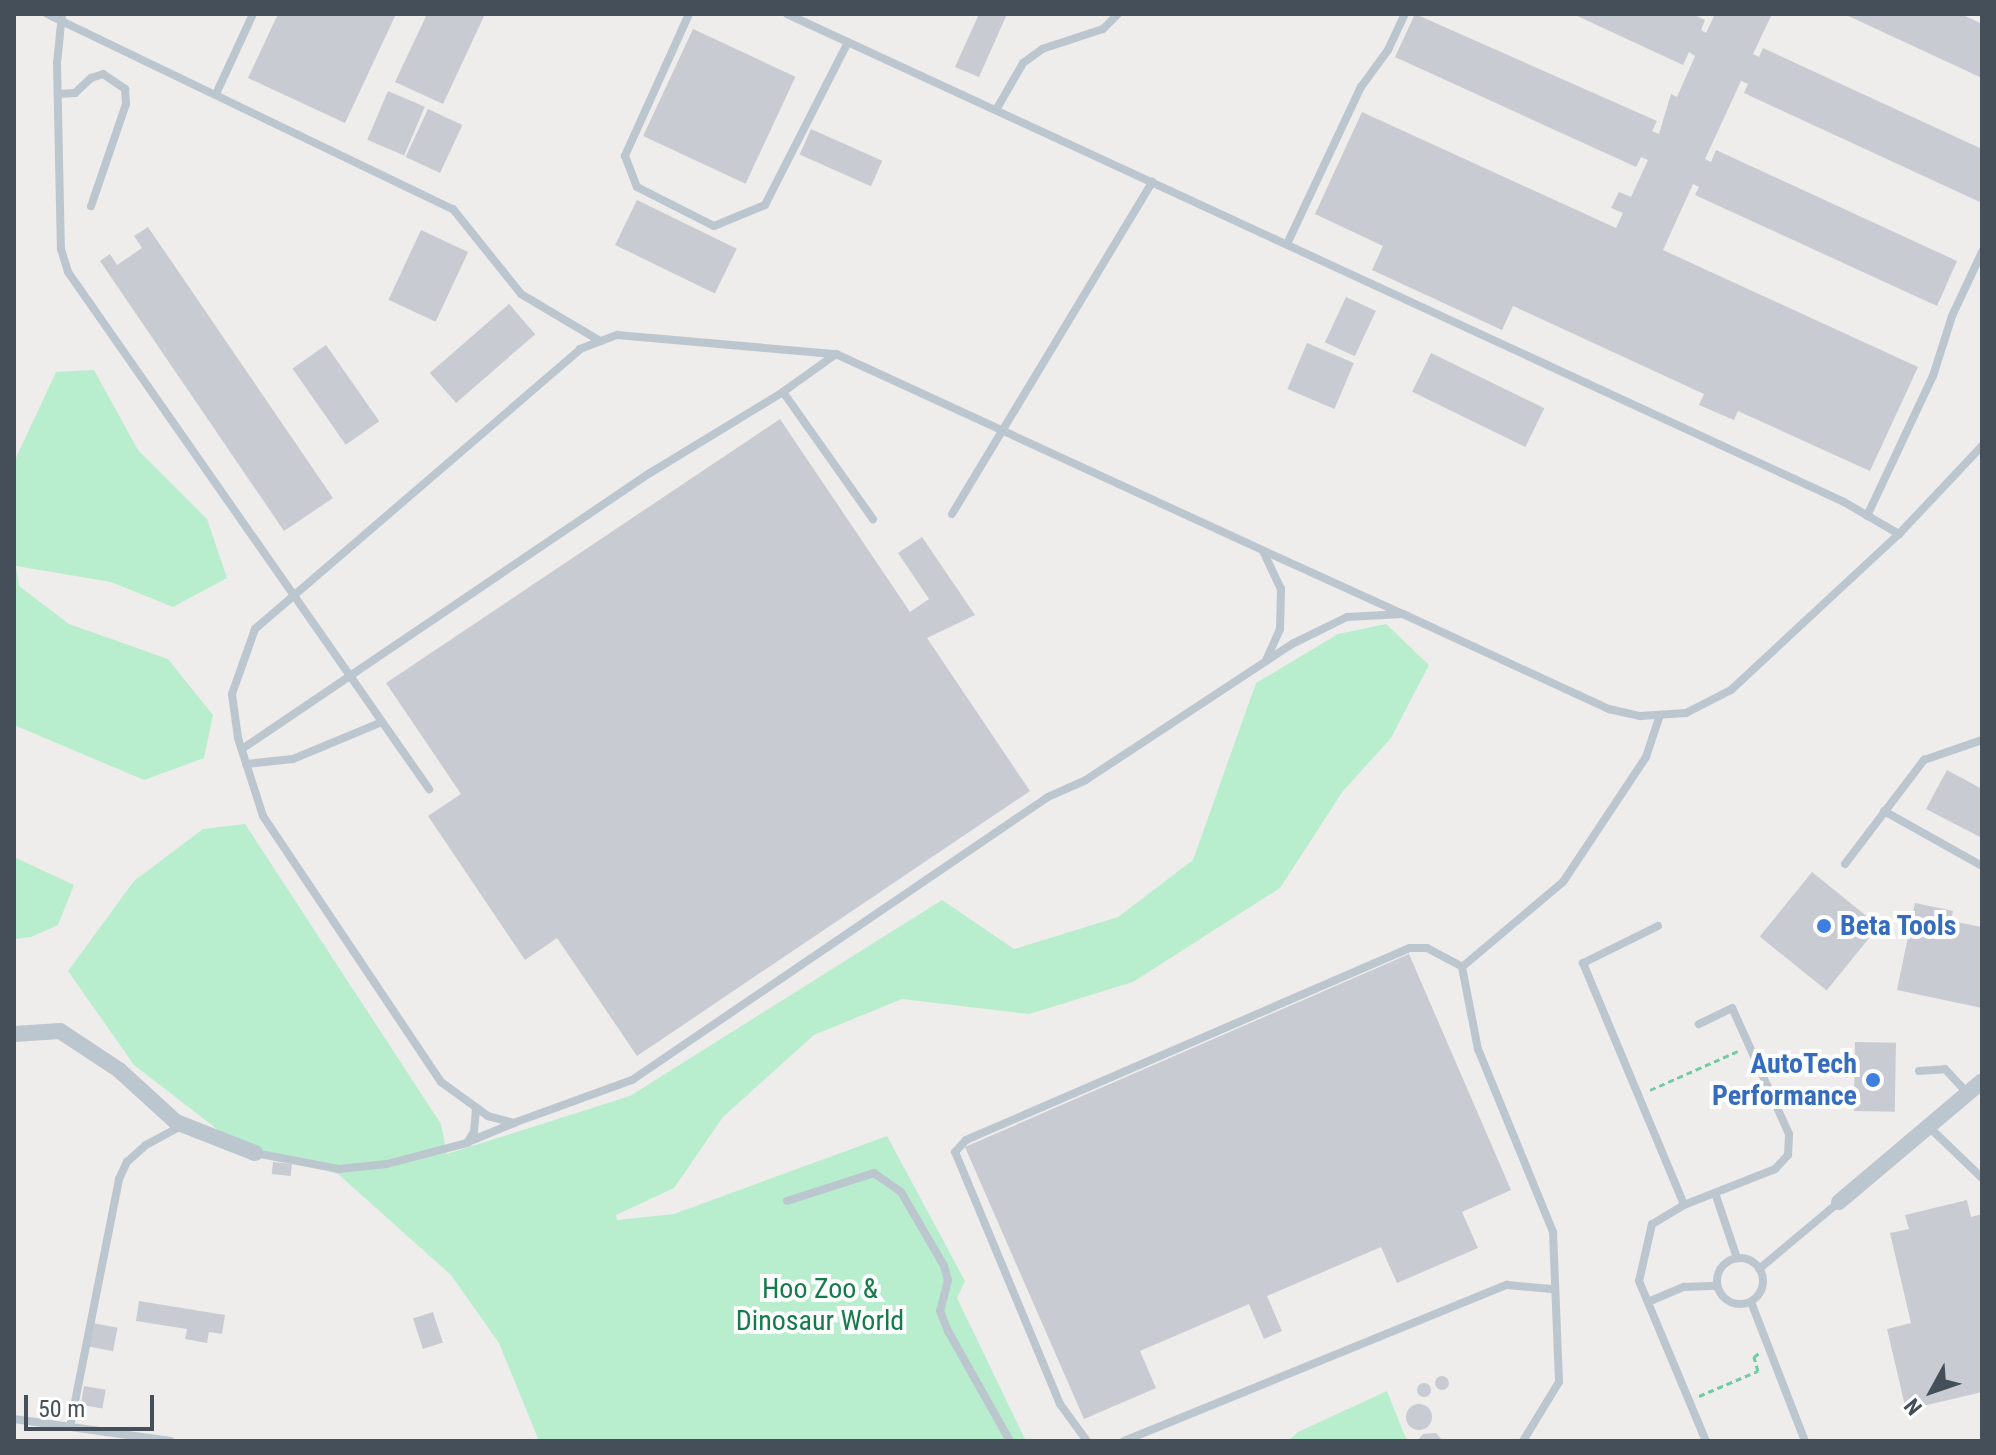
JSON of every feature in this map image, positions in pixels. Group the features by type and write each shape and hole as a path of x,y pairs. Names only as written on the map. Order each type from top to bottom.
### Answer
{"street":[{"path":"14,1034 39,1030 70,1037 119,1070 183,1125 255,1153"},
{"path":"1839,1202 1982,1081"}],"lane":[{"path":"47,14 62,16 453,209 521,294 600,341"},
{"path":"216,94 253,14"},
{"path":"689,14 625,156 637,187 714,226 765,205 848,42"},
{"path":"787,14 1287,244 1867,516 1899,534"},
{"path":"996,110 1023,63 1042,49 1103,29 1118,14"},
{"path":"1287,244 1361,87 1388,50 1405,14"},
{"path":"62,16 58,94 61,249 68,272 429,789"},
{"path":"58,94 75,93 91,78 103,74 125,89 126,104 91,206"},
{"path":"952,514 1152,182"},
{"path":"1867,516 1933,376 1952,316 1982,252"},
{"path":"514,1123 476,1108 441,1082 263,816 242,749 232,694 239,665 255,629 580,349 617,335 836,354 1609,709 1660,715 1686,713 1731,690 1899,534 1982,446"},
{"path":"242,749 650,473 783,392 836,354"},
{"path":"783,392 873,519"},
{"path":"1262,550 1281,589 1280,629 1266,662"},
{"path":"255,1153 339,1169 387,1164 467,1143 632,1080 1048,797 1086,780 1266,662 1347,617 1403,614"},
{"path":"1462,967 1563,882 1646,757 1660,715"},
{"path":"246,764 293,759 382,722"},
{"path":"1845,864 1924,760 1982,740"},
{"path":"1884,811 1982,866"},
{"path":"1658,926 1583,963 1684,1205"},
{"path":"1087,1441 1060,1404 955,1152 966,1140 1410,948 1427,948 1462,967"},
{"path":"1462,967 1478,1049 1553,1232 1552,1289 1559,1382 1523,1441"},
{"path":"1699,1024 1732,1008 1789,1134 1788,1155 1775,1169 1684,1205 1652,1224 1639,1281 1706,1441"},
{"path":"1919,1071 1945,1069 1967,1093"},
{"path":"467,1143 474,1132 476,1108"},
{"path":"70,1427 119,1179 127,1162 146,1145 183,1125"},
{"path":"1928,1126 1982,1178"},
{"path":"787,1201 874,1173 901,1192 944,1266 948,1280 940,1311 944,1321 1010,1441"},
{"path":"1715,1193 1737,1258 1759,1269 1763,1284 1751,1302"},
{"path":"1759,1269 1839,1202"},
{"path":"1717,1286 1724,1264 1737,1258"},
{"path":"1124,1441 1507,1285 1552,1289"},
{"path":"1648,1302 1684,1287 1717,1286"},
{"path":"1717,1286 1730,1302 1751,1302"},
{"path":"1751,1302 1805,1441"},
{"path":"14,1419 170,1441"}],"path":[{"path":"1638,1095 1749,1046"},
{"path":"1688,1401 1758,1371 1754,1357 1759,1353"}],"green space":[{"path":"94,370 138,450 207,519 227,578 173,607 111,582 16,566 19,586 69,624 168,659 213,715 204,758 144,780 14,725 14,462 56,372"},
{"name":"Hoo Zoo & Dinosaur World","path":"1386,624 1429,665 1391,738 1343,791 1280,888 1133,982 1029,1014 902,999 814,1035 723,1117 674,1188 616,1215 617,1220 674,1214 887,1136 965,1281 957,1298 1026,1441 539,1441 499,1343 451,1275 338,1174 235,1143 134,1065 68,971 134,881 203,829 245,824 441,1124 447,1154 630,1096 942,900 1014,949 1118,917 1193,860 1256,683 1338,634"},
{"path":"14,857 74,885 58,925 31,937 14,939"},
{"path":"1387,1391 1407,1441 1288,1441 1298,1432"}],"building":[{"path":"278,14 396,14 345,123 248,78"},
{"path":"427,14 485,14 443,104 395,82"},
{"path":"979,14 1007,14 979,77 955,67"},
{"path":"1415,14 1657,121 1652,131 1659,134 1671,94 1677,97 1695,56 1689,52 1683,65 1573,14 1692,14 1705,20 1701,30 1706,33 1715,14 1772,14 1753,54 1759,57 1763,48 1982,149 1982,203 1744,93 1748,84 1741,81 1705,159 1711,162 1716,150 1957,261 1937,306 1695,195 1699,187 1693,184 1663,250 1918,367 1870,471 1738,411 1734,420 1699,405 1704,394 1513,306 1502,330 1372,270 1383,246 1315,214 1362,112 1616,228 1623,213 1611,208 1619,192 1631,197 1648,160 1641,157 1636,167 1395,57"},
{"path":"1844,14 1961,14 1982,24 1982,78"},
{"path":"693,29 795,77 746,184 643,136"},
{"path":"388,91 425,107 404,155 367,140"},
{"path":"428,109 462,125 440,173 406,157"},
{"path":"811,129 882,161 871,186 800,155"},
{"path":"637,200 737,249 715,294 615,245"},
{"path":"148,227 333,498 284,531 100,261 110,254 117,265 142,248 134,236"},
{"path":"421,230 468,252 436,322 388,300"},
{"path":"1346,297 1376,311 1355,356 1325,342"},
{"path":"509,304 535,334 456,403 430,373"},
{"path":"1307,343 1354,363 1334,409 1287,389"},
{"path":"326,345 379,421 346,445 292,369"},
{"path":"1431,353 1544,408 1525,447 1412,392"},
{"path":"780,419 910,612 929,599 898,553 922,537 975,615 927,638 1030,791 637,1056 557,938 525,960 428,816 461,794 386,683"},
{"path":"1947,770 1982,789 1982,838 1926,809"},
{"path":"1812,872 1879,926 1827,991 1760,937"},
{"path":"1915,903 1953,911 1951,921 1982,927 1982,1008 1897,990"},
{"path":"1409,954 1511,1190 1462,1212 1478,1248 1397,1283 1381,1247 1267,1296 1282,1331 1264,1339 1249,1304 1140,1351 1156,1388 1084,1419 965,1147"},
{"path":"1855,1042 1896,1043 1895,1112 1854,1111"},
{"path":"273,1162 292,1164 291,1176 272,1174"},
{"path":"1967,1200 1971,1217 1982,1214 1982,1392 1906,1410 1887,1329 1911,1323 1890,1233 1909,1229 1905,1215"},
{"path":"139,1301 225,1315 222,1334 209,1332 207,1343 185,1339 187,1329 136,1321"},
{"path":"433,1312 443,1342 423,1349 413,1318"},
{"path":"93,1323 118,1328 113,1351 88,1347"},
{"path":"1442,1376 1449,1383 1442,1390 1435,1383"},
{"path":"1424,1383 1431,1390 1424,1397 1417,1390"},
{"path":"84,1386 106,1390 102,1409 81,1405"},
{"path":"1419,1404 1428,1408 1432,1417 1428,1426 1419,1430 1410,1426 1406,1417 1410,1408"},
{"path":"1436,1433 1443,1441 1417,1441 1423,1434"}],"place":[{"name":"Beta Tools","path":"1824,926"},
{"name":"AutoTech Performance","path":"1873,1080"}]}
